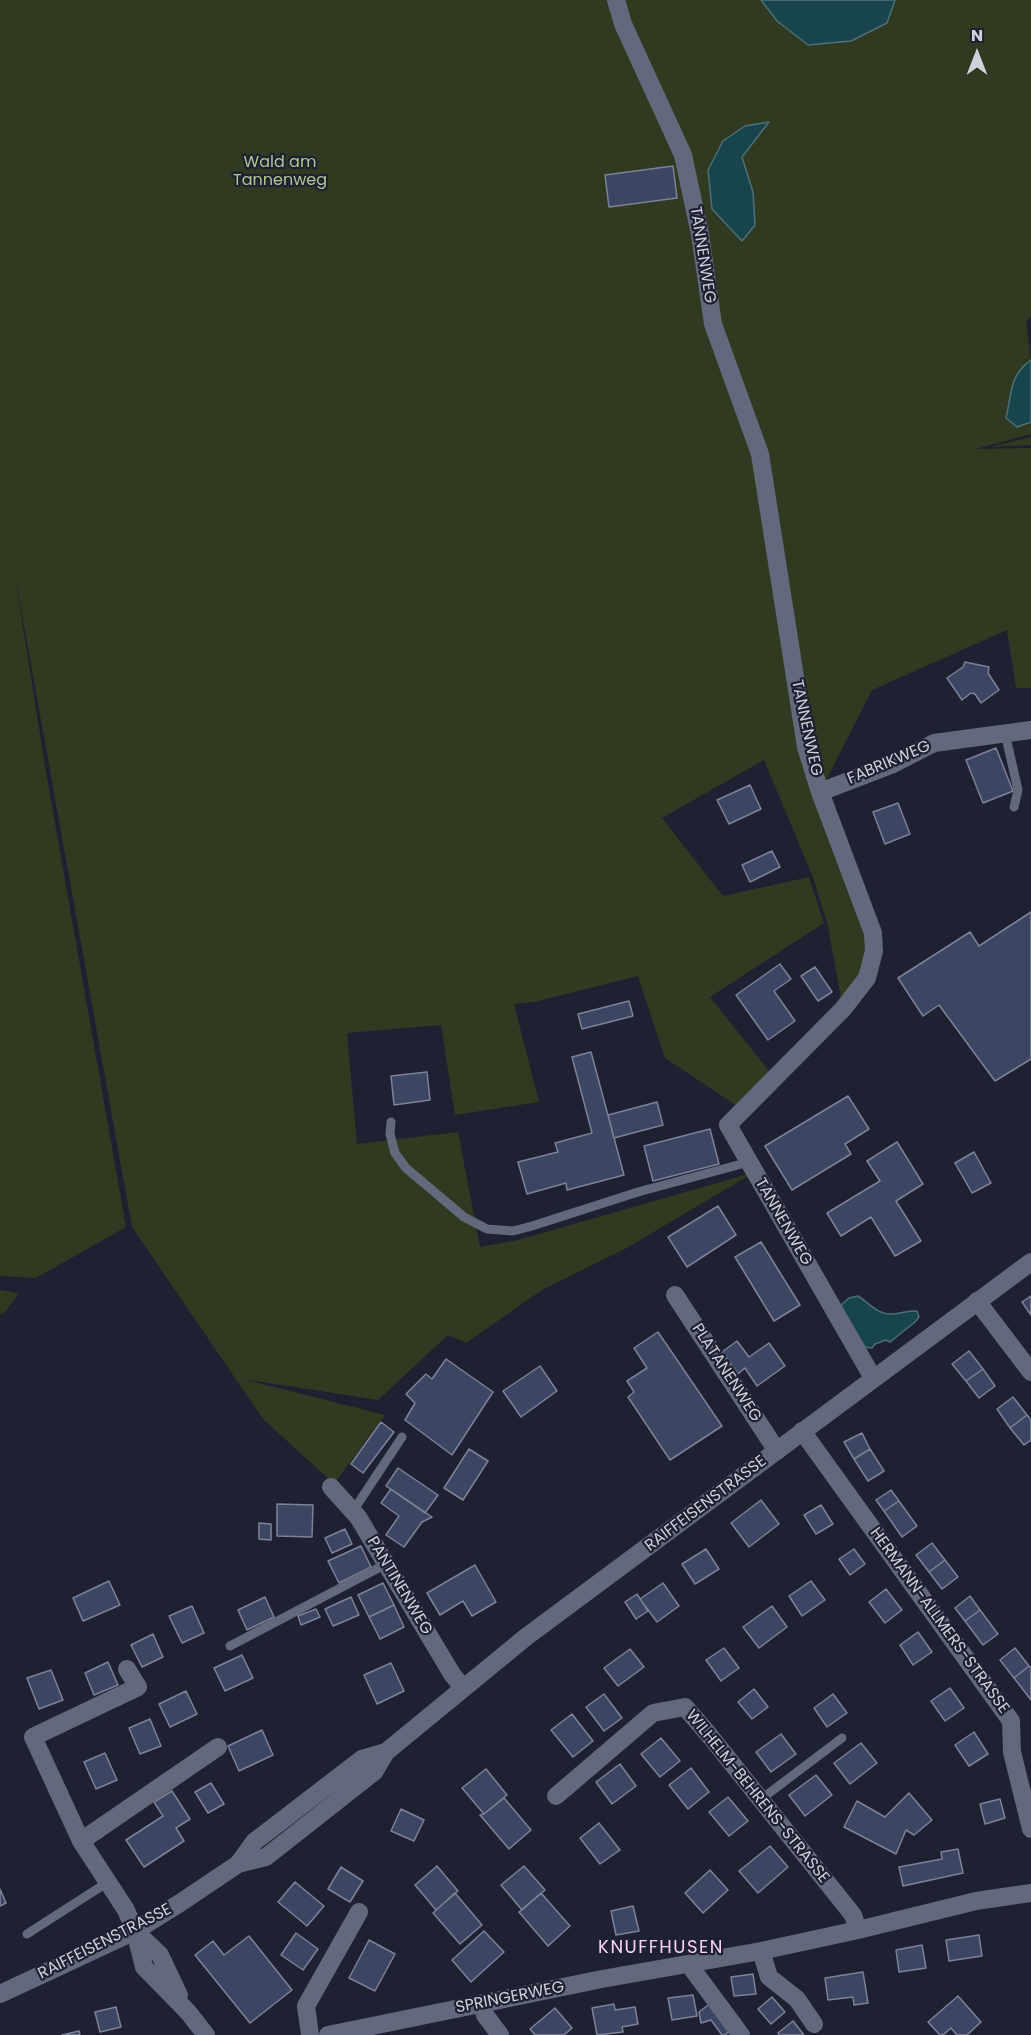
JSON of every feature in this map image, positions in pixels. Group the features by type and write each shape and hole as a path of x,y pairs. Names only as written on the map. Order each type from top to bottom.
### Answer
{"street":[{"name":"TANNENWEG","path":"616,0 623,24 683,155 700,234 713,324 760,454 806,747 820,792 873,933 874,951 867,978 843,1009 728,1125 873,1378"},
{"name":"FABRIKWEG","path":"820,792 893,764 934,743 1031,730"},
{"name":"RAIFFEISENSTRASSE","path":"0,1994 135,1931 238,1864 266,1857 374,1772 386,1752 526,1637 1031,1262"},
{"name":"PLATANENWEG","path":"675,1295 777,1450"},
{"path":"977,1301 1031,1372"},
{"name":"HERMANN-ALLMERS-STRASSE","path":"802,1431 1011,1721 1012,1752 1031,1829"},
{"name":"PANTINENWEG","path":"331,1487 353,1511 452,1674 463,1688"},
{"path":"127,1669 138,1687 33,1737 81,1841 126,1910 135,1931 144,1967 188,2012 206,2035"},
{"name":"WILHELM-BEHRENS-STRASSE","path":"556,1797 653,1713 685,1707 853,1915 858,1930"},
{"path":"81,1841 218,1748"},
{"name":"SPRINGERWEG","path":"328,2035 602,1979 760,1951 976,1901 1031,1893"},
{"path":"310,2035 306,2006 359,1912"},
{"path":"760,1951 769,1977 797,1999 814,2024"},
{"path":"692,1964 693,1970 741,2035"},
{"path":"482,2003 485,2015 500,2035"}],"lane":[{"path":"1005,733 1018,790 1014,807"},
{"path":"391,1122 390,1134 395,1153 406,1168 464,1217 488,1228 513,1231 660,1185 749,1162"},
{"path":"353,1511 402,1437"},
{"path":"230,1646 386,1564"},
{"path":"760,1800 842,1738"},
{"path":"27,1934 108,1882"}],"green space":[{"name":"Wald am Tannenweg","path":"0,0 761,0 777,21 887,23 895,0 1031,0 1031,316 1026,322 1031,360 1015,379 1006,418 1017,427 1031,422 1031,434 976,449 1031,448 1031,688 1016,688 1007,630 872,690 820,792 874,951 843,1009 827,922 812,875 764,760 662,818 723,896 809,877 824,923 710,997 774,1077 743,1110 665,1058 638,976 534,1002 514,1004 539,1102 455,1115 441,1025 347,1033 357,1144 458,1132 480,1247 518,1240 755,1172 625,1249 542,1290 466,1343 448,1335 378,1400 243,1379 385,1415 334,1484 263,1419 132,1227 15,576 46,772 126,1227 36,1278 0,1276","holes":["768,122 742,157 753,192 723,141"]},
{"path":"1031,437 1031,445 989,447"},
{"path":"0,1290 19,1293 6,1311 0,1314"}],"shaded area":[{"path":"761,0 895,0 887,23 851,41 808,45 777,21"},
{"path":"769,122 742,157 753,192 755,225 742,241 712,209 708,170 723,141 745,126"},
{"path":"1031,360 1031,422 1017,427 1006,418 1011,393 1019,372"},
{"path":"858,1296 882,1313 917,1311 919,1317 890,1342 886,1340 875,1344 872,1348 864,1347 840,1306 849,1298"}],"building":[{"path":"673,166 677,198 609,207 605,175"},
{"path":"965,662 989,667 988,673 999,690 981,703 975,694 971,693 962,700 947,678 963,667"},
{"path":"996,748 1013,791 983,803 966,760"},
{"path":"750,785 761,809 729,824 717,800"},
{"path":"898,803 910,834 885,844 873,812"},
{"path":"772,851 780,867 750,882 742,865"},
{"path":"1031,912 1031,1059 995,1081 939,1005 923,1016 898,978 970,932 979,946"},
{"path":"780,964 791,979 774,991 795,1021 768,1040 736,995"},
{"path":"815,967 832,992 818,1001 801,976"},
{"path":"629,1001 633,1016 582,1029 578,1014"},
{"path":"591,1052 624,1175 567,1190 566,1183 527,1194 518,1162 558,1152 555,1143 592,1133 572,1057"},
{"path":"427,1072 430,1100 394,1105 391,1076"},
{"path":"848,1096 869,1129 845,1144 851,1154 792,1190 765,1146"},
{"path":"657,1102 663,1125 614,1138 608,1115"},
{"path":"710,1129 719,1164 653,1181 644,1146"},
{"path":"897,1142 923,1184 896,1201 921,1241 895,1256 871,1217 841,1236 827,1213 880,1181 867,1161"},
{"path":"974,1152 991,1183 972,1193 955,1163"},
{"path":"718,1206 736,1235 687,1267 668,1237"},
{"path":"761,1242 800,1305 774,1321 735,1257"},
{"path":"1031,1296 1031,1315 1022,1302"},
{"path":"658,1332 722,1426 670,1460 628,1397 634,1392 627,1381 647,1368 634,1348"},
{"path":"737,1341 749,1357 769,1343 785,1366 757,1386 745,1368 738,1374 722,1352"},
{"path":"969,1351 983,1369 966,1381 952,1364"},
{"path":"446,1359 493,1392 452,1455 405,1420 415,1403 406,1394 426,1374 432,1379"},
{"path":"540,1366 557,1391 521,1417 503,1391"},
{"path":"983,1369 995,1386 979,1398 966,1381"},
{"path":"1013,1397 1027,1415 1010,1428 997,1409"},
{"path":"1027,1415 1031,1420 1031,1440 1024,1445 1010,1428"},
{"path":"381,1422 394,1432 363,1473 351,1464"},
{"path":"862,1433 870,1449 854,1459 844,1442"},
{"path":"469,1449 488,1461 463,1500 444,1488"},
{"path":"870,1449 884,1471 868,1481 854,1459"},
{"path":"398,1468 438,1495 425,1513 386,1486"},
{"path":"391,1489 432,1517 422,1522 404,1547 386,1535 399,1516 381,1503"},
{"path":"891,1490 899,1501 884,1511 876,1500"},
{"path":"761,1500 779,1524 749,1547 731,1523"},
{"path":"899,1501 917,1526 902,1537 884,1511"},
{"path":"277,1504 313,1505 312,1537 277,1536"},
{"path":"821,1505 833,1524 816,1534 804,1515"},
{"path":"259,1523 271,1524 271,1540 259,1539"},
{"path":"345,1529 352,1544 332,1553 325,1538"},
{"path":"932,1543 945,1560 929,1572 916,1555"},
{"path":"361,1546 371,1567 339,1583 328,1561"},
{"path":"706,1549 719,1569 695,1584 682,1564"},
{"path":"854,1549 865,1564 850,1575 839,1559"},
{"path":"945,1560 958,1577 942,1589 929,1572"},
{"path":"475,1565 496,1602 472,1616 463,1601 440,1615 427,1593"},
{"path":"109,1581 120,1605 83,1621 73,1598"},
{"path":"811,1581 825,1600 802,1616 789,1596"},
{"path":"383,1583 394,1605 369,1617 358,1595"},
{"path":"663,1583 679,1606 657,1622 640,1599"},
{"path":"886,1589 902,1610 885,1623 869,1602"},
{"path":"637,1594 648,1611 636,1619 625,1602"},
{"path":"970,1596 980,1610 965,1621 955,1608"},
{"path":"265,1597 274,1617 247,1630 238,1610"},
{"path":"351,1597 359,1615 333,1626 325,1609"},
{"path":"394,1605 404,1627 380,1639 369,1617"},
{"path":"192,1606 204,1633 182,1643 169,1616"},
{"path":"772,1606 787,1627 759,1648 743,1627"},
{"path":"316,1609 320,1617 301,1625 298,1616"},
{"path":"980,1610 998,1634 983,1645 965,1621"},
{"path":"918,1632 932,1652 913,1665 900,1645"},
{"path":"153,1634 163,1657 142,1667 131,1645"},
{"path":"724,1648 739,1668 721,1681 706,1660"},
{"path":"1015,1648 1029,1666 1014,1678 1000,1660"},
{"path":"630,1649 644,1667 618,1686 604,1668"},
{"path":"242,1655 253,1678 225,1691 214,1668"},
{"path":"108,1662 118,1685 94,1695 85,1673"},
{"path":"391,1663 404,1691 377,1704 364,1675"},
{"path":"1029,1666 1031,1668 1031,1700 1014,1678"},
{"path":"51,1670 63,1700 39,1709 27,1678"},
{"path":"950,1688 964,1708 945,1721 931,1701"},
{"path":"754,1689 768,1707 752,1719 738,1702"},
{"path":"186,1691 197,1714 170,1727 159,1704"},
{"path":"604,1694 622,1718 604,1731 586,1707"},
{"path":"833,1694 847,1713 827,1727 814,1708"},
{"path":"572,1714 593,1741 573,1757 551,1730"},
{"path":"150,1719 161,1746 140,1754 129,1728"},
{"path":"262,1730 273,1755 239,1771 228,1746"},
{"path":"974,1732 988,1754 969,1766 955,1745"},
{"path":"781,1734 796,1754 771,1772 756,1752"},
{"path":"661,1738 680,1761 660,1777 641,1754"},
{"path":"861,1743 877,1763 850,1784 834,1763"},
{"path":"105,1753 117,1780 96,1789 84,1762"},
{"path":"620,1764 636,1786 612,1804 596,1782"},
{"path":"691,1768 709,1792 688,1809 669,1785"},
{"path":"486,1769 507,1795 484,1814 462,1788"},
{"path":"816,1775 832,1795 805,1816 789,1795"},
{"path":"211,1783 224,1804 208,1813 195,1792"},
{"path":"172,1791 190,1819 176,1828 184,1841 144,1867 126,1840 163,1816 154,1802"},
{"path":"909,1793 932,1820 914,1835 906,1830 896,1854 844,1827 857,1801 885,1817"},
{"path":"728,1797 748,1821 729,1836 709,1812"},
{"path":"504,1798 531,1830 509,1849 480,1815"},
{"path":"1000,1799 1005,1818 985,1824 980,1804"},
{"path":"401,1809 424,1820 414,1841 391,1831"},
{"path":"599,1823 620,1850 600,1864 580,1838"},
{"path":"770,1846 788,1867 758,1893 739,1871"},
{"path":"958,1849 963,1873 903,1886 899,1867 942,1859 941,1852"},
{"path":"437,1866 458,1891 436,1910 415,1885"},
{"path":"524,1866 545,1890 522,1910 501,1885"},
{"path":"341,1867 363,1881 350,1902 328,1889"},
{"path":"710,1870 728,1890 703,1913 685,1893"},
{"path":"295,1882 324,1906 307,1926 278,1902"},
{"path":"0,1889 6,1903 0,1906"},
{"path":"455,1893 482,1925 460,1944 433,1913"},
{"path":"541,1893 570,1926 548,1946 519,1912"},
{"path":"633,1906 639,1931 616,1935 611,1911"},
{"path":"484,1931 504,1952 471,1982 452,1960"},
{"path":"296,1933 318,1949 303,1970 281,1955"},
{"path":"979,1935 982,1956 949,1961 946,1940"},
{"path":"249,1936 292,1990 250,2023 195,1955 213,1941 224,1955"},
{"path":"369,1940 395,1954 375,1991 349,1978"},
{"path":"922,1945 926,1968 899,1972 896,1950"},
{"path":"863,1972 868,2003 854,2005 853,1997 828,2000 825,1978"},
{"path":"753,1974 756,1994 734,1996 731,1977"},
{"path":"693,1995 697,2016 672,2020 668,1998"},
{"path":"958,1996 981,2022 967,2035 957,2035 951,2028 940,2035 928,2022"},
{"path":"772,1997 785,2012 771,2024 758,2009"},
{"path":"712,2002 732,2029 725,2035 722,2035 711,2020 701,2023 699,2012"},
{"path":"614,2004 615,2010 635,2007 638,2024 622,2027 623,2032 597,2035 592,2008"},
{"path":"116,2007 121,2027 100,2032 95,2012"},
{"path":"555,2008 572,2028 564,2035 535,2035 530,2029"},
{"path":"793,2021 804,2035 779,2035 778,2033"},
{"path":"79,2031 80,2035 62,2035"}],"district":[{"name":"KNUFFHUSEN","path":"661,1948"}]}
